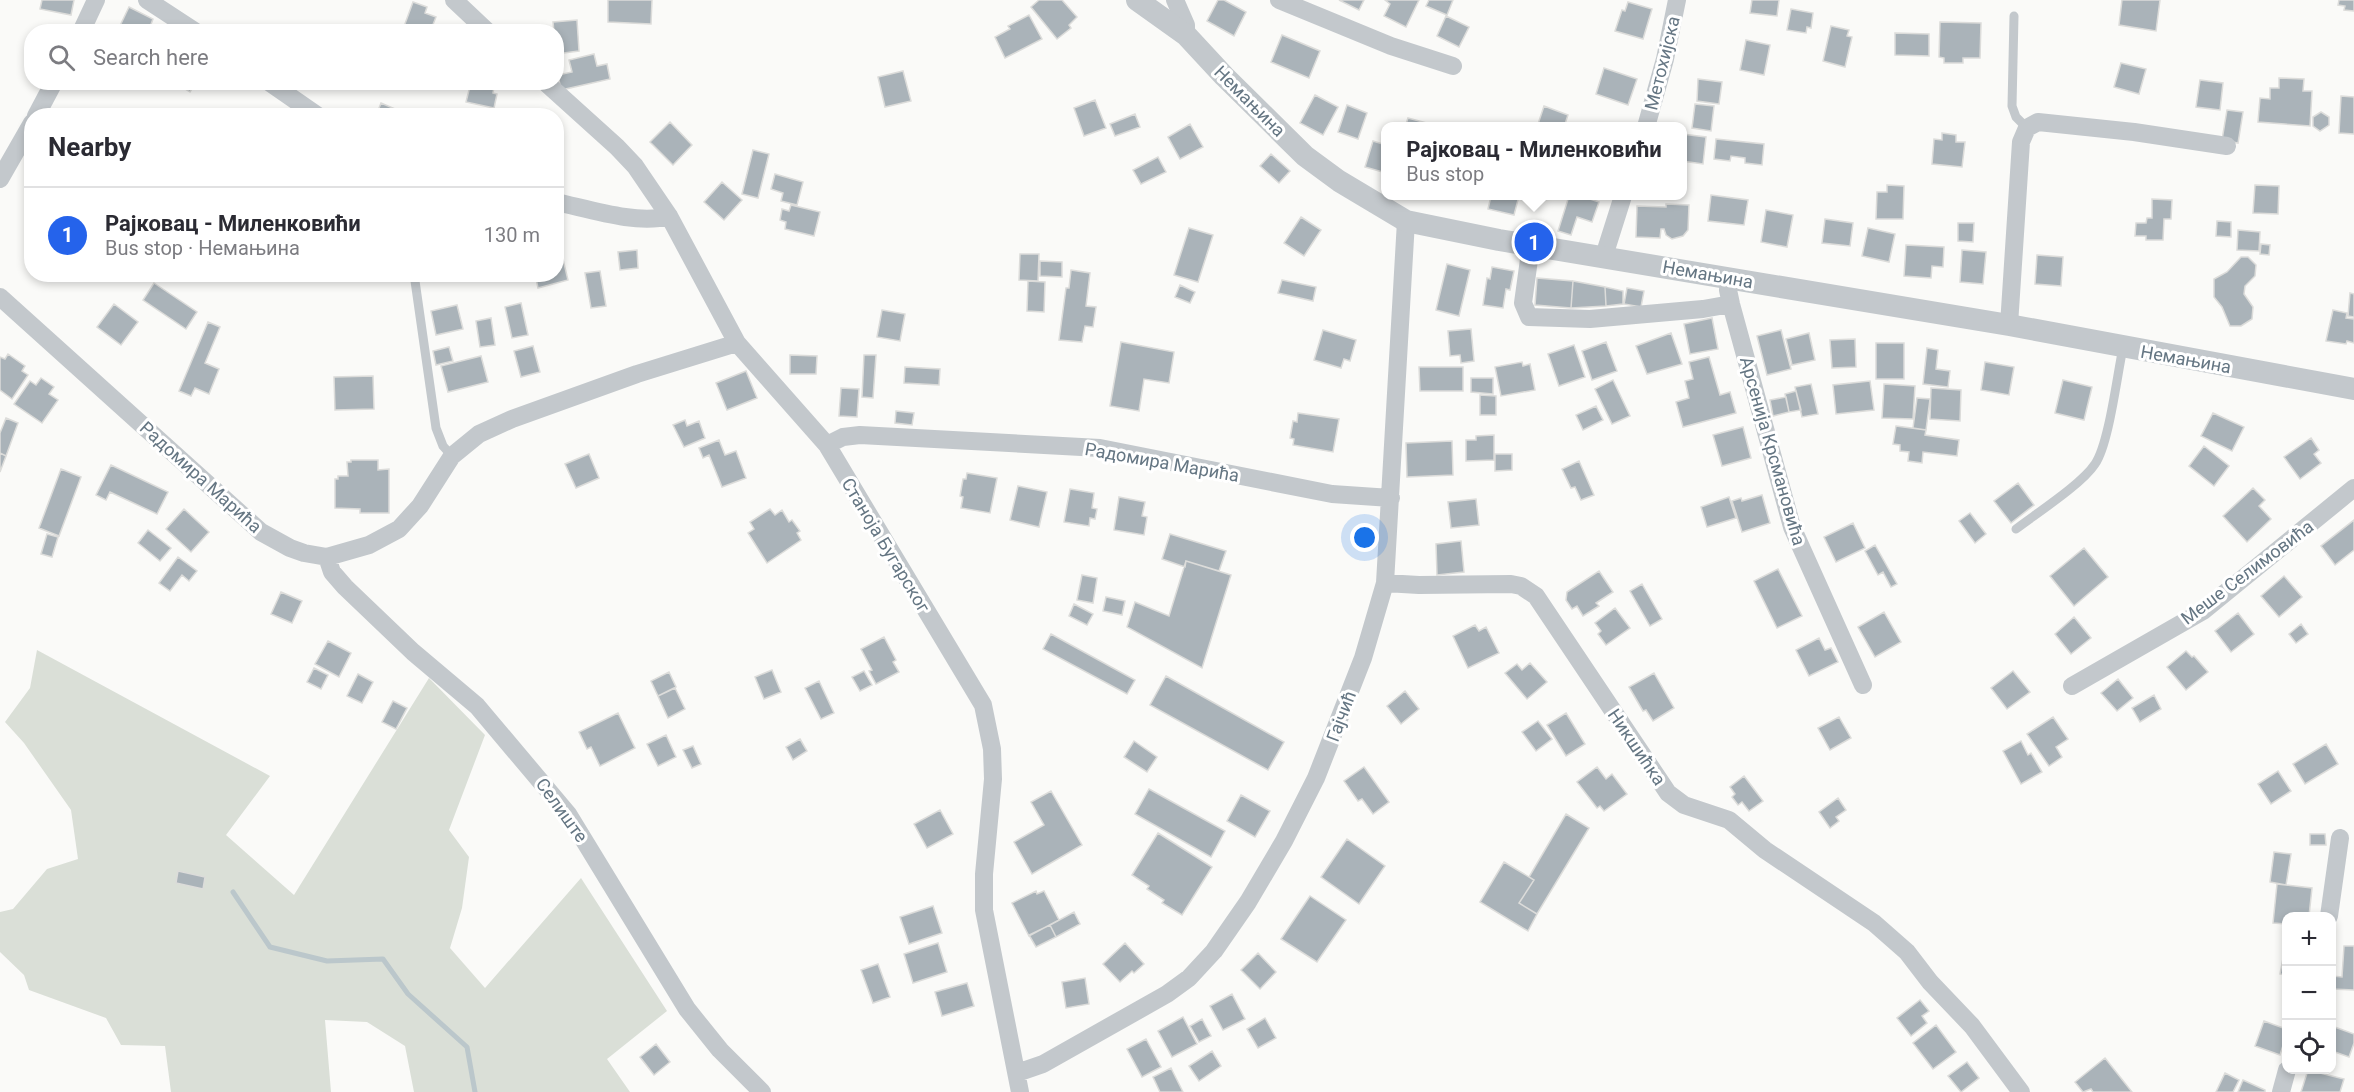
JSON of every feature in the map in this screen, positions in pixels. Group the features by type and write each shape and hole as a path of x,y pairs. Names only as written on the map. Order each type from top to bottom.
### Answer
{"street":[{"path":"85,24 96,0"},
{"path":"147,0 184,24"},
{"path":"454,0 480,24"},
{"name":"Немањина","path":"1137,0 1185,35 1305,156 1339,181 1406,221 1531,245 2008,325 2354,389"},
{"path":"1175,0 1186,25 1185,35"},
{"path":"1279,0 1390,46 1453,66"},
{"name":"Метохијска","path":"1647,122 1665,59 1677,0"},
{"path":"40,108 50,90"},
{"path":"281,90 306,108"},
{"name":"Станоја Бугарског","path":"554,90 623,154 669,216 737,344 826,445 983,705 992,749 993,779 984,874 984,910 1020,1092"},
{"path":"2008,325 2021,142 2027,128 2038,122 2134,132 2227,146"},
{"path":"0,178 24,137"},
{"path":"1604,256 1621,200"},
{"path":"564,204 636,218 658,219 669,216"},
{"name":"Гајчић","path":"1017,1073 1043,1064 1167,994 1189,978 1214,951 1248,902 1316,778 1363,658 1385,583 1406,221"},
{"path":"1531,245 1523,303 1529,317 1590,319 1703,309 1731,304"},
{"name":"Арсенија Крсмановића","path":"1729,278 1728,290 1731,304 1792,527 1863,686"},
{"name":"Радомира Марића","path":"0,297 261,532 290,548 327,557 369,545 399,529 420,506 452,456 479,434 512,419 637,374 737,344"},
{"name":"Радомира Марића","path":"826,445 843,437 860,435 1100,448 1332,494 1391,498"},
{"name":"Меше Селимовића","path":"2072,686 2203,610 2354,488"},
{"name":"Селиште","path":"327,557 332,572 345,587 413,652 477,706 568,814 687,1009 720,1050 762,1092"},
{"name":"Никшићка","path":"1385,583 1511,584 1529,590 1536,596 1668,793 1684,806 1729,820 1765,850 1874,923 1907,952 1930,982 1972,1026 2021,1092"},
{"path":"2330,912 2340,838"},
{"path":"2281,1092 2287,1074"}],"lane":[{"path":"2014,16 2012,106 2016,117 2027,128"},
{"path":"415,282 436,428 443,446 452,456"},
{"path":"2016,529 2082,478 2097,463 2104,442 2123,347"}],"shaded area":[{"path":"37,650 270,776 226,835 294,895 429,678 485,735 449,830 469,857 462,908 450,948 485,988 581,878 667,1011 607,1059 630,1092 414,1092 405,1046 367,1022 325,1020 331,1092 171,1092 165,1046 121,1045 106,1018 29,990 24,975 0,952 0,912 13,909 47,869 78,859 71,810 24,743 5,722 30,688"}],"building":[{"path":"42,0 74,0 71,15 40,9"},
{"path":"608,0 652,0 651,24 608,22"},
{"path":"1039,0 1062,0 1077,17 1069,25 1071,28 1057,39 1031,7"},
{"path":"1218,0 1224,0 1246,12 1234,36 1207,21"},
{"path":"1339,0 1364,0 1359,10"},
{"path":"1385,0 1419,0 1406,27 1384,16 1390,4"},
{"path":"1429,0 1453,0 1447,15 1426,6"},
{"path":"1752,0 1779,0 1777,16 1750,13"},
{"path":"2122,0 2160,0 2156,31 2119,25"},
{"path":"2339,0 2354,0 2354,11 2344,10 2345,6 2338,5"},
{"path":"413,2 427,7 425,13 436,17 433,24 405,24"},
{"path":"1628,2 1652,9 1643,39 1615,31 1622,10 1625,11"},
{"path":"129,7 153,19 151,24 121,24"},
{"path":"1791,9 1813,13 1811,28 1807,27 1806,33 1787,30"},
{"path":"1029,15 1042,39 1005,58 995,37 1010,29 1008,26"},
{"path":"1446,16 1469,27 1459,47 1437,36"},
{"path":"577,20 579,51 564,53 564,24 553,24 553,22"},
{"path":"1940,22 1981,23 1980,58 1963,58 1963,63 1944,63 1944,58 1939,57"},
{"path":"1831,26 1849,30 1847,36 1852,37 1845,67 1823,61"},
{"path":"1895,33 1929,34 1929,56 1895,55"},
{"path":"1282,35 1320,51 1309,78 1271,62"},
{"path":"1746,40 1770,45 1764,75 1740,70"},
{"path":"594,54 597,66 607,64 610,79 564,89 564,74 572,72 569,60"},
{"path":"2121,63 2146,69 2139,94 2114,87"},
{"path":"1604,68 1637,79 1628,105 1596,94"},
{"path":"903,71 911,101 885,107 878,77"},
{"path":"2279,78 2304,79 2303,91 2312,91 2310,126 2258,122 2260,98 2270,99 2270,88 2279,88"},
{"path":"1698,79 1722,82 1719,104 1697,101"},
{"path":"2200,80 2223,83 2220,110 2196,107"},
{"path":"469,90 494,90 493,93 497,94 494,108 466,102"},
{"path":"1315,95 1338,107 1323,135 1300,123"},
{"path":"2341,96 2354,97 2354,134 2339,133"},
{"path":"1095,100 1106,128 1084,136 1074,108"},
{"path":"381,103 393,108 379,108"},
{"path":"1695,104 1714,106 1711,131 1692,128"},
{"path":"1347,105 1367,113 1358,139 1338,132"},
{"path":"1544,106 1568,115 1566,122 1539,122"},
{"path":"2227,110 2243,112 2238,143 2222,140"},
{"path":"2321,112 2329,117 2329,125 2320,131 2313,126 2313,117"},
{"path":"1135,114 1140,127 1115,136 1110,124"},
{"path":"1408,118 1423,122 1407,122"},
{"path":"670,122 692,145 673,165 650,142"},
{"path":"1190,124 1203,147 1180,159 1168,137"},
{"path":"1942,133 1956,135 1956,142 1965,142 1962,167 1932,164 1934,139 1942,140"},
{"path":"1687,135 1706,137 1703,164 1687,162"},
{"path":"1716,139 1764,144 1762,165 1745,163 1745,158 1731,156 1730,161 1714,159"},
{"path":"1373,141 1381,143 1381,172 1365,167"},
{"path":"753,150 769,154 758,198 742,194"},
{"path":"1271,154 1290,171 1279,183 1260,166"},
{"path":"1158,157 1166,172 1141,184 1133,170"},
{"path":"775,174 803,182 797,205 781,201 783,193 771,189"},
{"path":"722,182 742,200 724,220 704,202"},
{"path":"1887,185 1904,186 1903,219 1876,219 1877,192 1887,192"},
{"path":"2255,185 2279,186 2278,214 2253,213"},
{"path":"1711,195 1748,200 1744,225 1708,221"},
{"path":"2152,199 2172,200 2171,219 2164,219 2163,240 2146,240 2146,236 2135,236 2136,223 2146,223 2147,218 2152,218"},
{"path":"1490,200 1518,200 1514,215 1488,209"},
{"path":"1568,200 1599,202 1592,222 1577,217 1571,235 1558,231"},
{"path":"1666,204 1689,205 1688,230 1683,236 1672,239 1666,235 1664,229 1661,229 1660,238 1636,237 1637,206 1666,207"},
{"path":"791,205 820,212 814,236 785,229 786,222 780,220 782,209 789,211"},
{"path":"1766,210 1793,215 1787,247 1761,242"},
{"path":"1301,217 1321,230 1304,256 1284,243"},
{"path":"1825,219 1853,223 1850,246 1822,243"},
{"path":"2217,221 2231,222 2231,237 2216,236"},
{"path":"1958,223 1974,223 1973,242 1958,241"},
{"path":"1189,228 1213,235 1198,282 1174,275"},
{"path":"1868,228 1895,234 1889,262 1862,256"},
{"path":"2238,230 2260,232 2259,251 2237,250"},
{"path":"2261,244 2270,245 2269,255 2260,254"},
{"path":"1906,245 1944,247 1943,267 1932,266 1931,278 1904,276"},
{"path":"637,250 638,268 620,270 618,252"},
{"path":"1962,250 1986,252 1983,284 1960,282"},
{"path":"1020,254 1039,254 1038,281 1019,280"},
{"path":"2037,255 2063,257 2061,286 2035,284"},
{"path":"2241,257 2248,257 2256,265 2255,276 2245,286 2244,294 2253,307 2252,319 2241,326 2230,326 2222,307 2214,297 2214,279 2227,272"},
{"path":"1040,261 1062,262 1062,277 1040,276"},
{"path":"564,263 568,280 564,281"},
{"path":"1447,264 1470,270 1459,316 1436,310"},
{"path":"1492,267 1514,271 1510,290 1506,289 1503,308 1483,305 1487,278 1490,279"},
{"path":"1071,270 1090,273 1086,306 1096,307 1093,327 1085,326 1082,342 1059,340 1066,288 1069,288"},
{"path":"600,271 606,306 591,308 585,273"},
{"path":"1537,278 1573,281 1571,308 1535,305"},
{"path":"1282,280 1316,287 1313,301 1278,293"},
{"path":"1028,281 1045,282 1044,312 1027,311"},
{"path":"1573,281 1605,287 1606,306 1571,308"},
{"path":"537,282 560,282 538,288"},
{"path":"154,283 197,312 186,329 143,300"},
{"path":"1180,285 1195,292 1190,303 1175,297"},
{"path":"1605,287 1623,291 1623,304 1606,306"},
{"path":"1627,288 1644,291 1641,307 1624,304"},
{"path":"2350,293 2354,294 2354,317 2348,316"},
{"path":"521,303 528,335 512,338 505,307"},
{"path":"114,304 138,322 121,345 97,327"},
{"path":"457,305 463,329 436,335 431,311"},
{"path":"882,310 905,314 900,341 877,337"},
{"path":"2333,310 2347,313 2346,318 2354,319 2354,343 2326,341"},
{"path":"491,318 495,345 480,347 476,321"},
{"path":"1712,318 1718,349 1690,354 1684,324"},
{"path":"208,322 220,327 205,363 219,369 209,394 195,388 191,396 179,391"},
{"path":"1471,329 1474,361 1461,363 1460,355 1450,356 1448,331"},
{"path":"1323,330 1356,340 1350,361 1344,359 1341,368 1314,360"},
{"path":"1781,330 1791,369 1767,375 1757,336"},
{"path":"1671,333 1682,364 1647,374 1636,346"},
{"path":"1809,333 1815,360 1792,365 1786,339"},
{"path":"1855,339 1856,367 1832,368 1830,340"},
{"path":"1121,342 1174,352 1169,383 1144,379 1139,411 1110,406"},
{"path":"1606,342 1617,371 1592,380 1582,351"},
{"path":"1876,343 1904,343 1904,379 1876,379"},
{"path":"1574,345 1585,377 1559,386 1548,354"},
{"path":"533,346 540,372 521,377 514,351"},
{"path":"449,347 453,361 436,365 433,351"},
{"path":"1927,348 1938,350 1936,369 1950,371 1948,387 1923,384"},
{"path":"8,354 25,366 22,371 28,375 12,399 0,390 0,357 5,359"},
{"path":"790,355 817,356 816,374 790,374"},
{"path":"864,355 876,355 873,398 862,397"},
{"path":"481,356 488,382 448,392 441,366"},
{"path":"1709,357 1720,395 1730,392 1736,413 1683,427 1676,402 1689,398 1685,381 1693,379 1689,362"},
{"path":"1522,362 1523,366 1530,364 1535,390 1501,396 1495,367"},
{"path":"1985,362 2014,367 2009,395 1981,390"},
{"path":"905,367 940,369 939,385 904,383"},
{"path":"1419,367 1463,367 1463,391 1420,391"},
{"path":"746,371 757,398 727,410 716,383"},
{"path":"373,376 374,409 335,410 334,377"},
{"path":"41,378 54,387 49,394 58,400 42,423 14,404 30,381 36,385"},
{"path":"1471,378 1493,378 1493,394 1471,392"},
{"path":"1613,380 1630,416 1612,424 1595,389"},
{"path":"2063,380 2092,387 2084,420 2055,413"},
{"path":"1870,381 1874,410 1836,414 1833,385"},
{"path":"1811,384 1818,414 1802,417 1795,387"},
{"path":"1884,384 1915,386 1913,419 1882,418"},
{"path":"841,388 859,389 857,417 839,416"},
{"path":"1931,388 1961,390 1960,421 1930,419"},
{"path":"1796,391 1801,410 1789,412 1785,394"},
{"path":"1480,395 1496,396 1496,415 1480,415"},
{"path":"1786,397 1789,412 1773,416 1770,400"},
{"path":"1917,398 1930,399 1926,430 1913,428"},
{"path":"1596,406 1603,420 1583,430 1576,415"},
{"path":"896,411 914,413 912,425 895,423"},
{"path":"1298,413 1339,419 1333,452 1293,445 1294,439 1290,438 1293,421 1297,422"},
{"path":"2213,413 2244,427 2232,451 2201,436"},
{"path":"6,418 18,423 6,456 0,453 0,433"},
{"path":"685,420 687,426 699,421 705,438 684,447 673,425"},
{"path":"1896,426 1926,430 1925,435 1959,440 1957,456 1923,452 1922,463 1908,461 1909,452 1900,451 1900,445 1893,444"},
{"path":"1743,427 1751,458 1722,466 1713,435"},
{"path":"1494,435 1494,460 1466,461 1466,440 1476,440 1476,436"},
{"path":"2311,438 2319,450 2314,454 2321,463 2300,479 2284,457"},
{"path":"719,440 725,455 736,451 746,478 722,487 709,455 703,458 699,448"},
{"path":"1452,441 1453,475 1407,477 1406,443"},
{"path":"2204,446 2229,466 2214,486 2189,466"},
{"path":"0,453 6,456 0,472"},
{"path":"589,454 599,478 576,488 565,464"},
{"path":"1495,454 1512,454 1512,470 1495,471"},
{"path":"378,460 378,470 389,469 389,513 360,513 360,509 335,508 335,479 338,479 338,476 348,476 347,462"},
{"path":"1579,461 1594,495 1581,500 1575,487 1571,488 1562,469"},
{"path":"111,465 168,492 157,514 110,492 106,500 96,495"},
{"path":"61,469 81,477 59,536 39,528"},
{"path":"967,473 997,478 990,513 961,508 963,497 960,496 963,479 966,479"},
{"path":"2018,483 2034,505 2011,523 1994,501"},
{"path":"1018,486 1047,492 1039,527 1010,520"},
{"path":"2253,488 2265,500 2259,506 2271,519 2247,542 2223,516"},
{"path":"1070,489 1094,493 1092,508 1097,509 1095,519 1090,518 1089,526 1064,522"},
{"path":"1762,495 1770,523 1742,532 1732,501 1741,498 1742,501"},
{"path":"1119,497 1145,502 1142,516 1147,517 1144,535 1114,530"},
{"path":"1729,497 1736,518 1707,527 1701,507"},
{"path":"1476,499 1479,525 1451,528 1448,502"},
{"path":"184,509 209,532 191,552 166,529"},
{"path":"770,509 775,515 782,510 789,522 792,520 800,531 797,533 801,540 767,563 748,533 754,529 750,522"},
{"path":"1970,513 1986,534 1975,543 1959,521"},
{"path":"2354,520 2354,550 2335,565 2321,546"},
{"path":"1853,523 1865,548 1836,562 1824,537"},
{"path":"148,530 171,548 160,561 138,543"},
{"path":"47,534 58,537 52,557 41,554"},
{"path":"1170,534 1226,551 1219,571 1186,561 1185,567 1162,559"},
{"path":"1461,541 1464,572 1437,575 1436,544"},
{"path":"1875,545 1897,584 1891,587 1883,572 1878,575 1865,551"},
{"path":"2084,548 2108,577 2074,606 2050,576"},
{"path":"178,557 197,571 189,581 182,575 170,591 159,583"},
{"path":"1186,561 1231,575 1202,668 1127,627 1135,602 1169,616"},
{"path":"1778,569 1802,616 1777,628 1754,581"},
{"path":"1599,571 1613,592 1596,603 1599,606 1583,616 1577,606 1572,609 1566,600 1567,592"},
{"path":"1082,575 1097,578 1093,603 1077,600"},
{"path":"2284,576 2302,597 2279,617 2261,596"},
{"path":"1642,584 1662,619 1650,626 1630,591"},
{"path":"281,592 302,601 292,623 271,614"},
{"path":"1106,597 1125,601 1122,615 1103,611"},
{"path":"1074,604 1093,614 1087,625 1069,616"},
{"path":"1615,608 1630,628 1606,645 1598,634 1601,631 1595,623"},
{"path":"1884,612 1901,642 1875,657 1858,627"},
{"path":"2238,613 2254,634 2231,652 2215,631"},
{"path":"2074,617 2091,638 2071,654 2055,634"},
{"path":"2301,624 2308,634 2296,643 2289,634"},
{"path":"1475,625 1479,631 1486,627 1499,653 1468,668 1453,636"},
{"path":"1051,634 1135,680 1127,694 1043,649"},
{"path":"884,637 896,660 893,662 899,672 876,684 869,671 872,670 861,649"},
{"path":"1819,638 1825,650 1831,648 1838,662 1809,676 1796,650"},
{"path":"328,641 351,653 339,677 315,664"},
{"path":"2186,651 2192,657 2194,656 2208,672 2186,690 2167,667"},
{"path":"1530,663 1547,682 1527,699 1505,673 1517,664 1522,670"},
{"path":"314,668 328,675 321,689 307,682"},
{"path":"772,670 781,692 764,699 755,677"},
{"path":"864,671 872,685 860,691 852,677"},
{"path":"2013,671 2030,692 2007,709 1991,688"},
{"path":"669,672 676,687 658,696 651,681"},
{"path":"1654,673 1674,708 1653,721 1646,710 1643,711 1629,687"},
{"path":"358,674 373,682 362,703 347,696"},
{"path":"1166,676 1284,742 1268,770 1150,705"},
{"path":"2118,679 2133,698 2117,711 2101,693"},
{"path":"819,681 834,713 821,719 805,688"},
{"path":"675,688 685,709 668,718 658,696"},
{"path":"1405,691 1419,709 1401,724 1387,706"},
{"path":"2154,695 2161,709 2140,722 2132,708"},
{"path":"393,701 407,708 396,729 382,722"},
{"path":"618,713 635,748 600,766 591,747 587,749 579,732"},
{"path":"1566,713 1585,744 1566,756 1547,725"},
{"path":"1839,717 1851,738 1830,750 1818,728"},
{"path":"2053,717 2068,739 2056,747 2062,757 2049,766 2027,734"},
{"path":"1538,721 1552,739 1536,751 1522,732"},
{"path":"666,735 676,757 658,766 647,744"},
{"path":"800,739 807,751 793,760 786,747"},
{"path":"1134,741 1157,757 1147,772 1124,757"},
{"path":"2021,741 2028,755 2031,753 2042,772 2021,784 2003,751"},
{"path":"2326,744 2338,764 2305,784 2293,764"},
{"path":"693,746 701,764 692,768 683,750"},
{"path":"1364,767 1389,802 1373,814 1362,799 1358,801 1344,781"},
{"path":"1597,767 1606,779 1612,774 1627,794 1604,811 1600,806 1597,808 1577,782"},
{"path":"2278,771 2291,791 2271,804 2258,784"},
{"path":"1744,776 1763,801 1749,811 1742,802 1738,805 1732,797 1735,794 1730,787"},
{"path":"1149,789 1225,831 1211,857 1135,814"},
{"path":"1051,791 1082,845 1032,874 1014,842 1044,825 1031,802"},
{"path":"1241,795 1270,811 1255,837 1227,821"},
{"path":"1838,798 1846,810 1836,817 1839,821 1830,828 1819,812"},
{"path":"940,810 953,834 927,848 914,824"},
{"path":"1566,814 1589,828 1537,914 1519,903 1534,880 1529,877"},
{"path":"1158,833 1212,867 1182,915 1162,903 1164,900 1147,889 1149,886 1132,875"},
{"path":"2310,834 2325,834 2326,845 2310,845"},
{"path":"1347,839 1385,866 1359,904 1321,877"},
{"path":"2274,852 2291,854 2286,885 2270,882"},
{"path":"1504,862 1534,880 1519,903 1537,914 1528,931 1480,902"},
{"path":"178,871 205,877 203,889 176,883"},
{"path":"2277,884 2312,888 2309,912 2282,912 2282,924 2273,923"},
{"path":"1036,891 1037,894 1044,891 1059,920 1029,936 1012,903"},
{"path":"1310,896 1346,920 1317,962 1281,939"},
{"path":"933,906 942,933 909,944 900,917"},
{"path":"1074,912 1080,924 1056,937 1050,925"},
{"path":"1050,925 1056,937 1036,947 1029,935"},
{"path":"938,943 947,972 913,983 904,954"},
{"path":"1125,943 1144,964 1120,982 1103,964"},
{"path":"2344,946 2354,946 2354,990 2336,989 2336,976 2342,977"},
{"path":"1258,953 1276,972 1260,989 1241,970"},
{"path":"878,964 890,997 873,1003 861,970"},
{"path":"1085,978 1089,1004 1066,1008 1062,982"},
{"path":"967,983 974,1006 942,1016 935,992"},
{"path":"1232,994 1245,1019 1223,1030 1210,1006"},
{"path":"1920,1000 1929,1011 1922,1016 1927,1023 1911,1036 1897,1018"},
{"path":"1183,1017 1197,1044 1172,1057 1158,1031"},
{"path":"1265,1018 1276,1038 1258,1048 1247,1029"},
{"path":"1202,1019 1211,1036 1199,1042 1190,1026"},
{"path":"2264,1021 2282,1028 2280,1055 2255,1046"},
{"path":"1936,1025 1956,1052 1933,1069 1913,1043"},
{"path":"2336,1027 2354,1034 2354,1043 2349,1057 2336,1052"},
{"path":"1146,1039 1161,1067 1142,1077 1127,1049"},
{"path":"656,1044 670,1062 654,1075 640,1057"},
{"path":"1212,1051 1221,1066 1199,1081 1189,1066"},
{"path":"2105,1058 2132,1092 2093,1092 2091,1089 2083,1092 2075,1082"},
{"path":"1967,1062 1979,1078 1961,1092 1948,1076"},
{"path":"1171,1068 1183,1092 1160,1092 1153,1077"},
{"path":"2225,1073 2239,1080 2233,1092 2216,1092"},
{"path":"2307,1074 2324,1074 2344,1079 2340,1092 2301,1092"},
{"path":"2243,1080 2265,1090 2265,1092 2238,1092"}],"waterway":[{"path":"233,892 270,947 327,961 383,959 408,994 467,1047 475,1092"}],"place":[{"name":"Рајковац - Миленковићи","path":"1534,242"}]}
